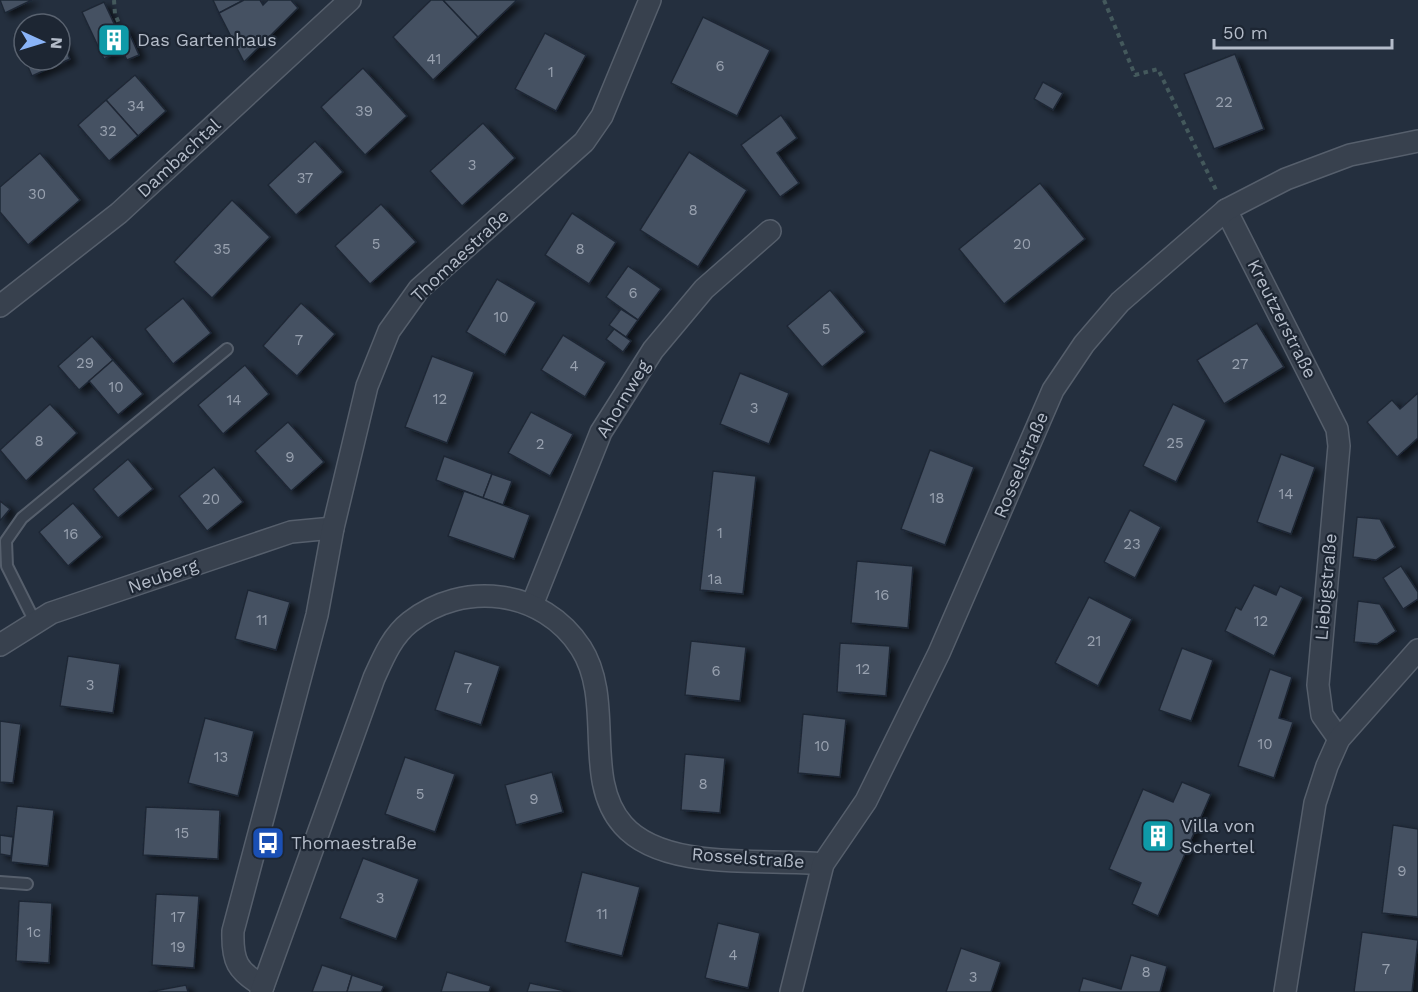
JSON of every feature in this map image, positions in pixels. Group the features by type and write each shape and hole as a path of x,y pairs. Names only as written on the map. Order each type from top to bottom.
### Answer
{"street":[{"name":"Dambachtal","path":"0,306 118,213 350,0"},
{"name":"Thomaestraße","path":"262,989 246,976 237,964 232,950 233,931 317,615 333,528 367,387 389,331 419,289 584,142 602,116 650,0"},
{"name":"Rosselstraße","path":"262,989 387,648 409,623 436,605 457,598 501,596 532,605 560,623 581,648 594,678 603,777 609,803 623,825 644,842 700,857 824,864 866,801 939,653 1053,390 1084,344 1120,302 1226,210 1286,179 1350,155 1418,141"},
{"name":"Kreutzerstraße","path":"1226,210 1337,429"},
{"name":"Ahornweg","path":"532,605 601,432 653,350 704,289 770,231"},
{"name":"Liebigstraße","path":"1337,429 1339,446 1318,685 1322,715 1339,739"},
{"name":"Neuberg","path":"0,645 51,614 291,532 333,528"},
{"path":"1285,992 1315,803 1339,739 1418,650"},
{"path":"791,992 824,864"}],"lane":[{"path":"35,622 8,566 6,541 22,518 227,348"},
{"path":"0,882 27,884"}],"path":[{"path":"114,0 115,14 121,28"},
{"path":"1104,0 1135,75 1158,69 1226,210"}],"building":[{"path":"0,0 32,0 5,13"},
{"path":"213,0 244,0 219,13"},
{"path":"244,0 260,0 263,5 268,0 291,0 298,8 244,62 219,13"},
{"path":"431,0 443,0 478,37 433,80 393,37"},
{"path":"443,0 517,0 478,37"},
{"name":"Das Gartenhaus","path":"104,2 117,30 126,26 139,55 127,60 122,50 104,59 82,12"},
{"path":"703,17 770,50 737,116 671,83"},
{"path":"545,33 586,55 556,111 515,89"},
{"path":"1235,54 1264,129 1214,149 1184,74"},
{"path":"363,68 407,116 365,155 321,107"},
{"path":"135,75 166,111 138,136 106,100"},
{"path":"1043,82 1063,93 1053,110 1034,99"},
{"path":"106,100 138,136 109,161 78,125"},
{"path":"781,115 797,138 777,153 799,183 780,197 741,145"},
{"path":"483,123 515,158 462,206 430,171"},
{"path":"315,141 343,172 296,215 268,185"},
{"path":"689,152 747,190 698,267 640,230"},
{"path":"40,153 80,200 28,245 0,212 0,187"},
{"path":"1040,183 1085,239 1004,304 959,249"},
{"path":"232,200 270,237 212,298 174,262"},
{"path":"381,204 416,242 370,284 335,246"},
{"path":"572,213 616,242 589,284 545,255"},
{"path":"628,266 661,289 638,320 606,297"},
{"path":"497,279 536,302 505,355 466,332"},
{"path":"830,290 865,332 822,367 787,326"},
{"path":"183,298 211,333 173,364 145,329"},
{"path":"301,303 335,334 297,376 263,346"},
{"path":"621,309 638,320 626,337 609,325"},
{"path":"1257,323 1284,367 1224,404 1197,360"},
{"path":"614,329 631,341 623,352 606,339"},
{"path":"563,335 606,362 585,397 541,370"},
{"path":"92,336 113,360 79,390 58,366"},
{"path":"432,356 474,372 447,443 405,427"},
{"path":"113,360 143,394 118,415 89,381"},
{"path":"245,365 269,394 223,434 198,405"},
{"path":"740,373 789,393 769,444 720,424"},
{"path":"1418,393 1418,438 1397,457 1367,422 1392,400 1400,409"},
{"path":"50,404 77,433 26,481 0,450"},
{"path":"1173,404 1206,420 1176,482 1143,466"},
{"path":"531,412 573,434 550,476 508,453"},
{"path":"288,422 324,462 291,491 255,451"},
{"path":"930,450 974,467 945,545 901,529"},
{"path":"1281,454 1315,467 1291,534 1257,522"},
{"path":"444,456 492,474 483,498 436,480"},
{"path":"128,459 153,489 118,518 93,489"},
{"path":"214,467 243,502 207,531 179,496"},
{"path":"713,471 756,476 743,594 700,590"},
{"path":"492,474 512,481 503,505 483,498"},
{"path":"464,491 530,515 514,559 448,536"},
{"path":"0,501 10,509 0,521"},
{"path":"73,503 102,537 68,566 39,532"},
{"path":"1130,510 1161,527 1135,578 1104,562"},
{"path":"1357,517 1380,519 1395,547 1376,560 1353,557"},
{"path":"857,561 913,566 908,628 851,623"},
{"path":"1401,566 1418,592 1418,599 1403,609 1383,578"},
{"path":"1254,585 1276,595 1280,586 1303,597 1274,656 1225,631 1236,607 1241,610"},
{"path":"248,590 290,602 276,650 235,639"},
{"path":"1089,597 1132,619 1098,686 1055,663"},
{"path":"1358,601 1380,604 1396,631 1377,644 1354,642"},
{"path":"691,641 746,647 740,701 685,695"},
{"path":"840,643 890,646 886,696 837,692"},
{"path":"1182,648 1213,660 1191,721 1159,710"},
{"path":"455,651 500,666 481,725 435,710"},
{"path":"68,656 120,664 113,713 60,706"},
{"path":"1270,669 1292,677 1279,718 1293,722 1274,778 1238,766"},
{"path":"803,714 846,719 840,777 798,773"},
{"path":"205,718 254,731 238,796 188,783"},
{"path":"0,721 21,724 13,783 0,782"},
{"path":"685,754 725,758 720,813 681,810"},
{"path":"405,757 455,774 435,832 385,814"},
{"path":"552,772 563,812 516,825 505,785"},
{"name":"Villa von Schertel","path":"1182,782 1211,794 1158,916 1132,904 1141,883 1109,869 1143,789 1173,802"},
{"path":"17,806 54,810 48,866 11,862"},
{"path":"146,807 220,810 218,859 143,855"},
{"path":"1393,825 1418,829 1418,917 1382,913"},
{"path":"0,835 13,837 11,856 0,854"},
{"path":"363,858 419,879 396,939 340,918"},
{"path":"582,872 640,887 622,956 565,942"},
{"path":"156,894 199,896 194,968 152,965"},
{"path":"19,901 52,903 49,963 16,961"},
{"path":"718,923 760,933 748,988 705,978"},
{"path":"1362,932 1418,940 1412,992 1354,992"},
{"path":"961,948 1001,962 991,992 946,992"},
{"path":"1131,955 1167,966 1160,992 1079,992 1083,978 1121,989"},
{"path":"322,965 352,975 347,992 312,992"},
{"path":"447,972 491,986 489,992 441,992"},
{"path":"352,975 384,986 381,992 347,992"},
{"path":"530,983 570,992 527,992"},
{"path":"186,985 188,992 149,992"}],"place":[{"name":"Das Gartenhaus","path":"114,40"},
{"name":"Villa von Schertel","path":"1158,836"},
{"name":"Thomaestraße","path":"268,843"}]}
